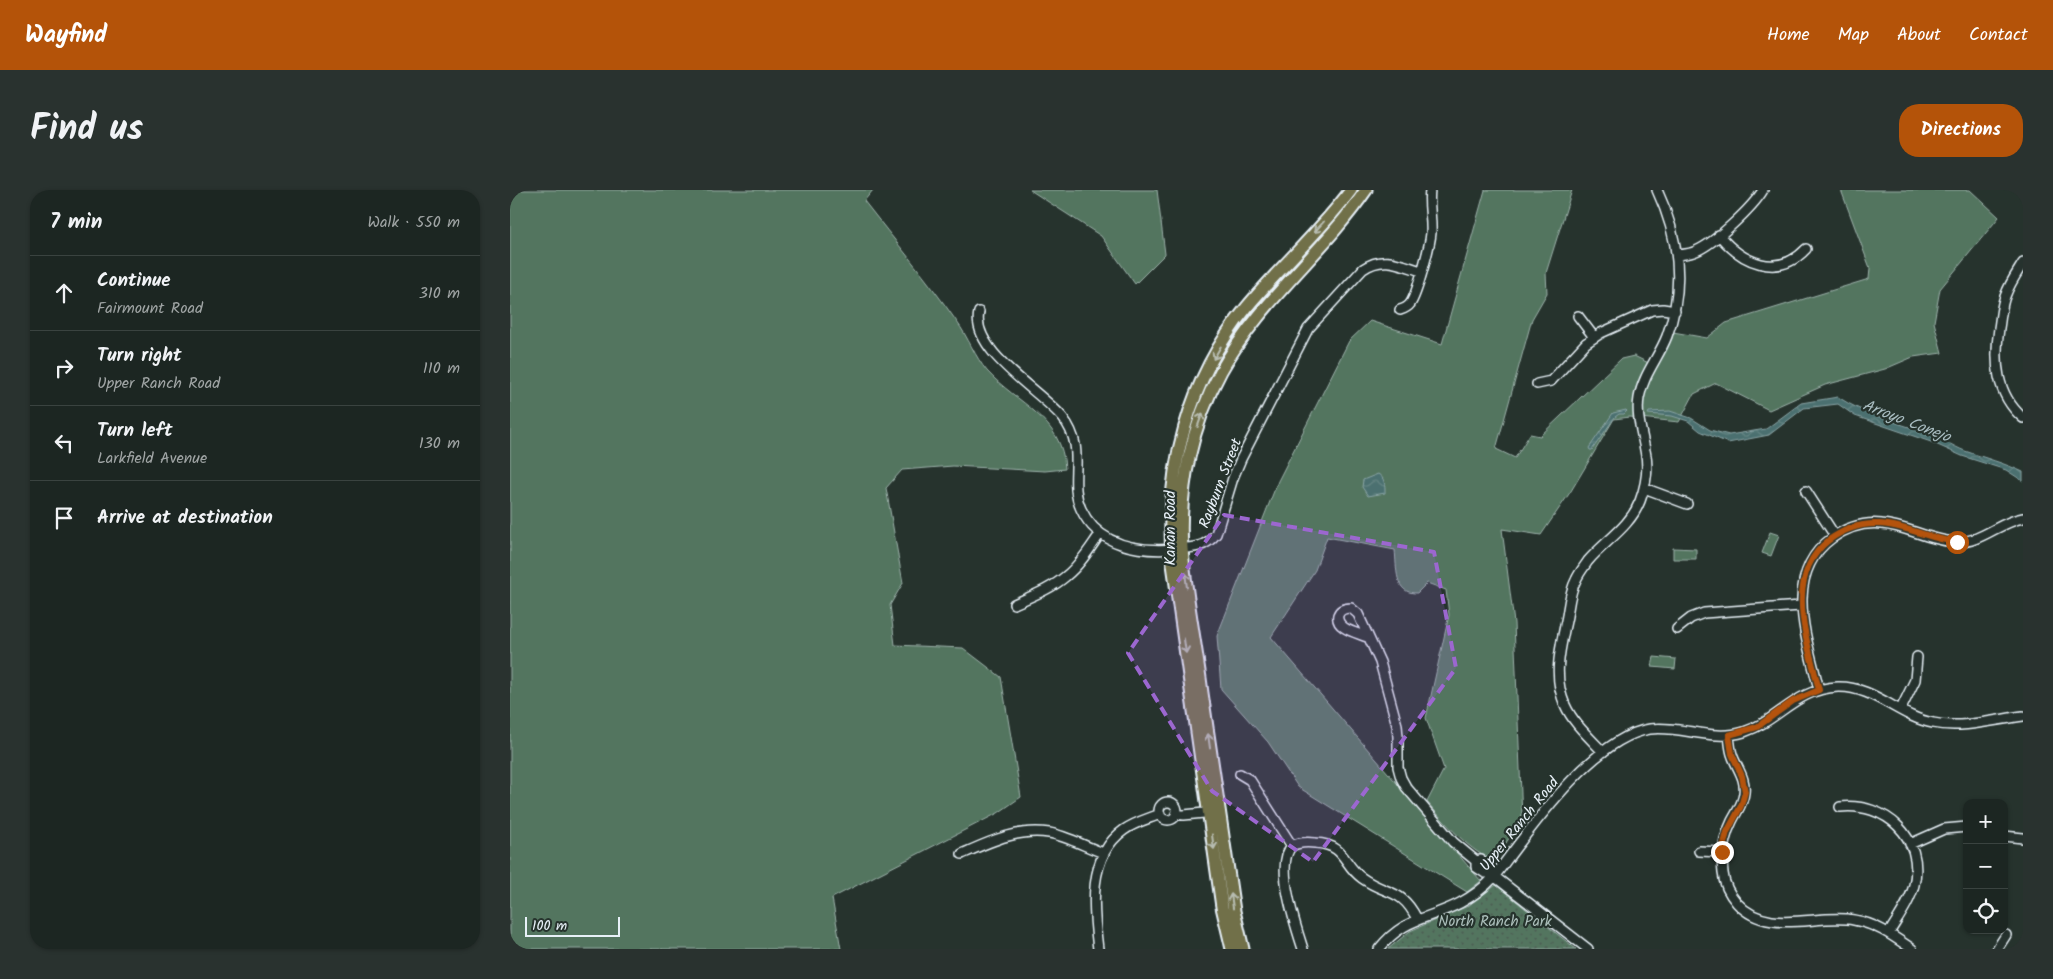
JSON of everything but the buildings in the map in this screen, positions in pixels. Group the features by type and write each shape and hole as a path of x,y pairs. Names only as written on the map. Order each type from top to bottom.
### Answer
{"main road":[{"name":"Kanan Road","path":"1232,949 1222,907 1214,812 1172,503 1179,451 1191,409 1208,367 1226,337 1246,309 1351,190"},
{"name":"Kanan Road","path":"1177,549 1184,486 1190,454 1202,412 1220,372 1257,316 1335,230 1366,190"},
{"name":"Kanan Road","path":"1214,812 1243,949"}],"street":[{"path":"1400,310 1409,306 1431,234 1428,204 1430,190"},
{"path":"1603,752 1576,723 1565,705 1558,678 1559,654 1575,582 1590,559 1631,518 1639,504 1644,488 1647,463 1638,422 1639,396 1645,379 1667,336 1675,311 1678,283 1677,255 1666,211 1657,190"},
{"path":"1677,255 1698,250 1719,235 1752,206 1763,190"},
{"path":"1719,235 1738,254 1759,263 1771,265 1787,264 1797,259 1806,249"},
{"name":"Rayburn Street","path":"979,312 978,319 981,335 992,350 1057,412 1068,427 1077,451 1076,490 1080,508 1100,534 1135,548 1177,549 1203,546 1210,542 1216,534 1233,478 1241,459 1302,339 1315,320 1363,269 1371,263 1387,261 1421,271"},
{"path":"2023,263 2006,294 2002,307 1996,362 2002,388 2011,405 2023,418"},
{"path":"1537,384 1551,380 1594,337 1652,310 1663,308 1675,311"},
{"path":"1578,316 1594,337"},
{"path":"1644,488 1687,504"},
{"path":"1806,490 1836,536"},
{"path":"1819,690 1801,606 1803,583 1809,564 1821,548 1836,536 1857,526 1881,524 1896,526 1942,541 1957,542 1976,538 2002,524 2023,518"},
{"path":"1014,604 1052,586 1066,576 1077,566 1100,534"},
{"path":"1677,629 1691,618 1704,613 1801,606"},
{"path":"1368,637 1380,662 1397,725 1398,767 1406,787 1453,842 1476,861 1476,867 1492,875 1588,949"},
{"path":"1901,709 1915,680 1917,657"},
{"name":"Upper Ranch Road","path":"1378,949 1392,935 1417,919 1458,904 1484,888 1492,875 1549,805 1603,752 1625,736 1652,729 1729,735 1757,727 1793,701 1819,690 1838,687 1863,691 1920,719 1946,724 2023,716"},
{"path":"1729,735 1732,754 1742,776 1745,792 1741,806 1727,832 1722,852 1723,874 1728,891 1740,906 1755,916 1777,922 1853,919 1871,924 1889,933 1912,949"},
{"path":"1240,774 1250,780 1292,846"},
{"path":"1168,803 1175,806 1176,814 1173,818 1168,820 1162,818 1160,814 1161,807 1168,803"},
{"path":"1840,807 1860,806 1880,812 1897,825 1910,844 1915,864 1914,885 1908,901 1889,933"},
{"path":"1176,814 1214,812"},
{"path":"1098,949 1094,918 1096,885 1104,853 1115,837 1126,829 1160,814"},
{"path":"1910,844 1944,829 1963,827"},
{"path":"962,854 1006,835 1040,832 1050,833 1104,853"},
{"path":"2008,836 2023,838"},
{"path":"1303,949 1297,930 1285,872 1285,857 1292,846 1301,842 1328,844 1335,848 1345,856 1354,871 1362,878 1404,899 1411,906 1417,919"},
{"path":"1699,851 1722,852"},
{"path":"1997,949 2006,935"}],"highlighted area":[{"path":"1224,515 1434,552 1456,668 1313,862 1212,791 1128,653"}],"green space":[{"path":"510,190 873,190 864,201 946,306 987,371 1036,413 1056,437 1062,452 1065,469 1045,471 953,466 902,470 886,488 903,583 890,605 895,645 963,648 1001,677 1021,797 998,813 832,898 841,949 510,949"},
{"path":"1030,190 1157,190 1165,254 1135,284 1101,236"},
{"path":"1485,190 1572,190 1546,273 1547,293 1532,319 1496,449 1515,458 1530,434 1540,436 1621,359 1634,356 1657,367 1673,332 1707,338 1726,323 1869,279 1870,268 1841,190 1970,190 1999,217 1940,289 1934,322 1942,353 1913,357 1885,369 1825,385 1769,410 1716,383 1694,394 1679,422 1630,417 1614,419 1571,491 1541,535 1502,529 1514,623 1522,818 1495,860 1477,852 1468,845 1427,802 1444,769 1426,718 1449,615 1446,590 1427,583 1417,593 1410,592 1400,585 1395,550 1327,537 1315,570 1271,637 1481,881 1467,892 1298,787 1268,742 1221,689 1217,636 1278,481 1349,341 1370,321 1442,344"},
{"path":"1770,532 1779,535 1771,556 1762,553"},
{"path":"1673,548 1696,549 1696,559 1673,559"},
{"path":"1654,657 1676,659 1675,669 1652,667"},
{"name":"North Ranch Park","path":"1496,885 1576,949 1388,949 1410,931 1468,906"}],"water":[{"path":"1838,397 1870,413 1932,435 1965,451 2023,472 2023,481 2006,470 1962,456 1931,442 1855,416 1838,404 1804,408 1769,435 1728,443 1700,431 1688,421 1672,416 1648,414 1649,412 1670,411 1691,418 1710,430 1729,435 1766,429 1801,403"},
{"path":"1626,410 1624,414 1619,414 1615,417 1592,450 1590,450 1589,448 1613,413"},
{"path":"1378,474 1385,485 1385,493 1368,496 1362,487 1363,480"}],"route":[{"path":"1722,852 1727,832 1741,806 1745,792 1745,784 1732,754 1729,735 1742,733 1757,727 1793,701 1819,690 1801,604 1805,573 1814,556 1828,541 1836,536 1857,526 1870,524 1896,526 1942,541 1957,542"}],"water label":[{"name":"Arroyo Conejo","path":"1907,420"}]}
